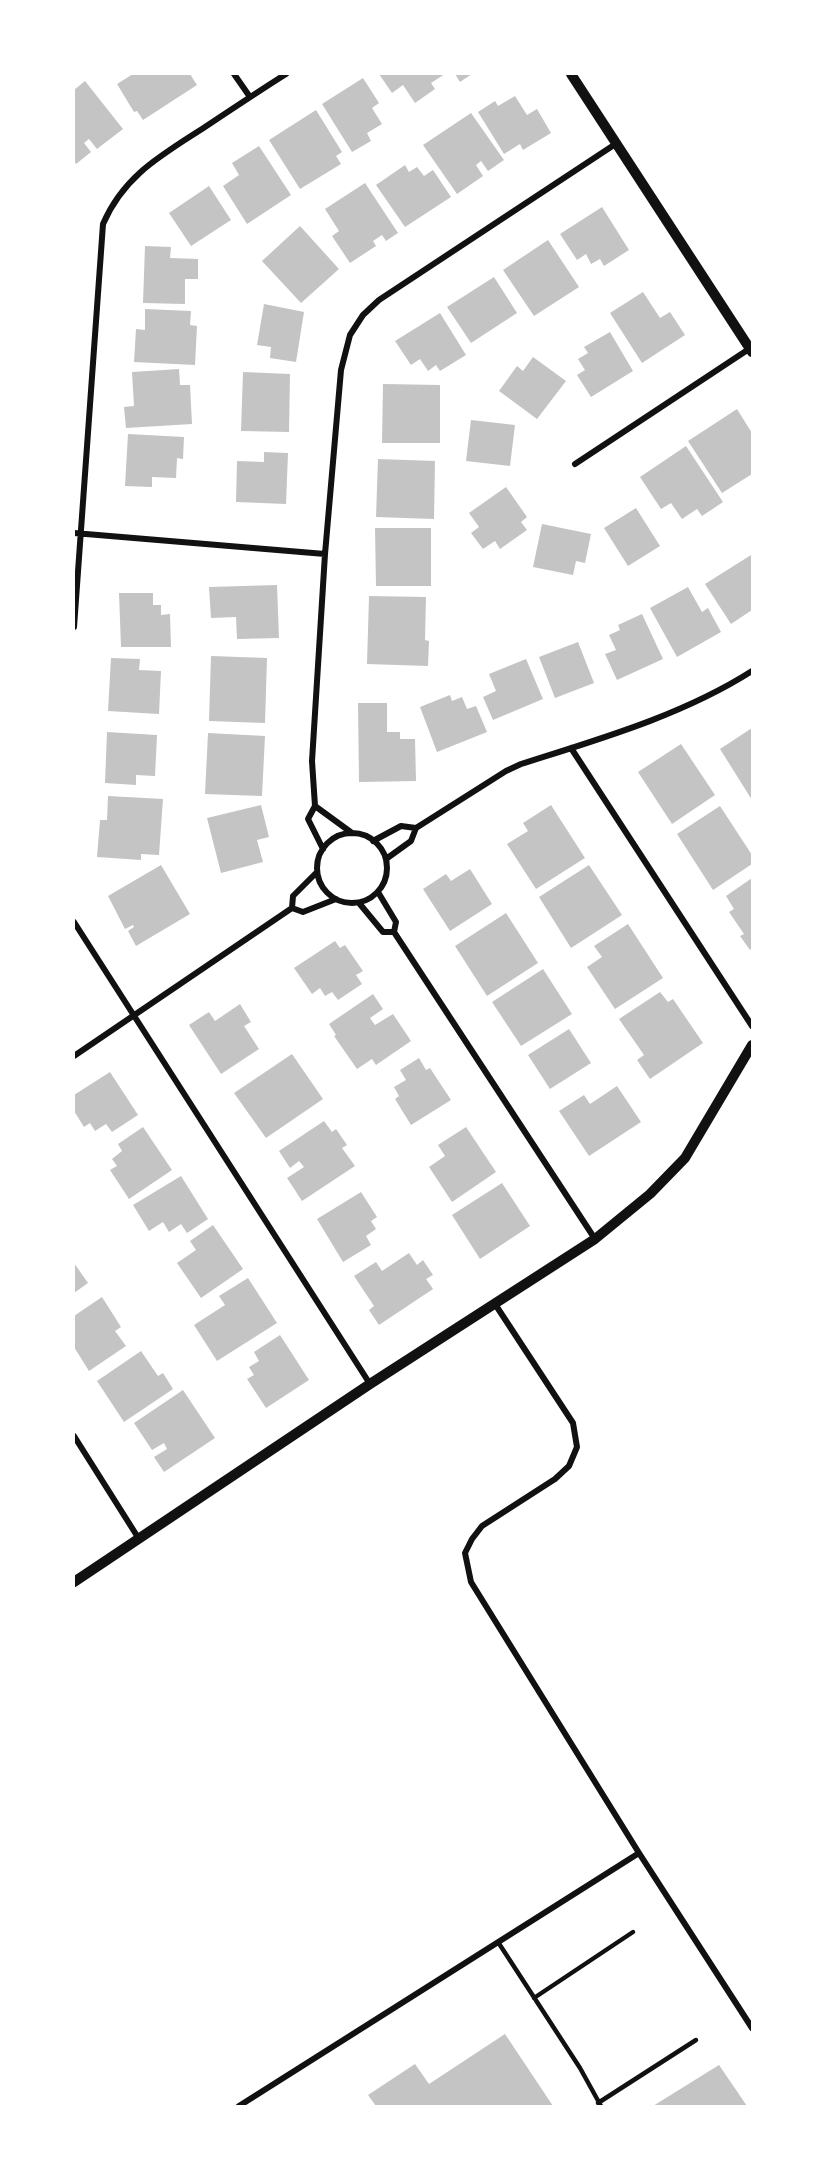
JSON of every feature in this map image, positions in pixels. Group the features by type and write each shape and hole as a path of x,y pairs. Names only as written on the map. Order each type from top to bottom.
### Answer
{"street":[{"path":"234,74 250,97"},
{"path":"74,627 77,533 103,224 110,207 121,191 152,162 286,74"},
{"path":"571,74 752,349 575,464"},
{"path":"323,849 308,819 315,806 312,761 325,554 341,370 350,335 363,315 379,300 616,143"},
{"path":"77,533 325,554"},
{"path":"386,860 411,841 416,828 506,771 651,719 729,686 753,671"},
{"path":"571,748 753,1026"},
{"path":"315,806 352,833"},
{"path":"373,841 401,826 416,828"},
{"path":"352,833 363,835 373,841 381,849 386,860 385,882 370,899 359,903 347,903 336,899 320,883 317,872 318,860 323,849 341,835 352,833"},
{"path":"292,908 293,896 317,872"},
{"path":"378,891 396,922 394,932 595,1239"},
{"path":"292,908 303,912 336,899"},
{"path":"359,903 382,932 394,932"},
{"path":"74,1056 292,908"},
{"path":"74,922 370,1384"},
{"path":"74,1582 370,1384 595,1239 650,1194 686,1158 753,1045"},
{"path":"495,1304 573,1423 577,1448 569,1466 555,1479 482,1526 465,1553 466,1568 471,1582 639,1853 753,2028"},
{"path":"74,1436 139,1539"},
{"path":"239,2106 639,1853"}],"lane":[{"path":"534,1998 633,1932"},
{"path":"498,1942 580,2068 599,2105 696,2040"}],"building":[{"path":"133,74 190,74 197,85 143,120 137,111 134,112 117,84"},
{"path":"379,74 445,74 431,83 435,89 415,103 403,85 392,93"},
{"path":"455,74 472,74 460,82"},
{"path":"363,78 379,103 372,108 382,124 367,133 371,141 352,152 322,104"},
{"path":"85,81 123,129 97,149 89,139 84,143 91,152 76,164 74,160 74,90"},
{"path":"515,96 527,115 537,109 551,133 523,150 520,144 504,154 478,112 495,101 498,106"},
{"path":"316,110 342,152 336,156 341,164 300,189 269,140"},
{"path":"471,113 504,160 488,171 481,161 476,165 483,176 457,194 423,145"},
{"path":"259,146 291,195 247,224 223,186 239,175 232,163"},
{"path":"405,165 409,172 417,167 424,176 433,170 451,197 405,227 376,185"},
{"path":"365,183 398,233 386,241 382,235 373,241 376,246 350,263 332,236 339,231 325,209"},
{"path":"209,186 231,220 191,246 169,213"},
{"path":"602,207 629,250 604,266 600,259 591,264 586,254 577,260 560,234"},
{"path":"300,226 339,269 301,303 262,261"},
{"path":"548,240 579,287 534,316 503,270"},
{"path":"145,246 171,247 170,258 198,259 198,279 185,279 185,304 143,303"},
{"path":"494,277 517,313 471,343 447,307"},
{"path":"643,292 660,318 670,312 685,335 642,363 610,313"},
{"path":"264,304 304,312 296,362 270,358 271,347 257,345"},
{"path":"145,309 191,311 190,325 197,326 195,365 134,362 136,329 145,330"},
{"path":"440,313 466,355 440,371 436,365 428,371 420,359 411,365 395,341"},
{"path":"610,332 633,371 591,397 577,375 585,370 578,359 588,353 584,347"},
{"path":"533,357 566,381 537,419 499,391 517,366 523,371"},
{"path":"179,369 180,385 190,385 192,424 126,428 124,407 134,406 132,372"},
{"path":"243,372 290,374 289,432 241,431"},
{"path":"383,384 440,385 440,443 382,443"},
{"path":"737,409 752,433 752,474 722,493 688,441"},
{"path":"471,420 515,425 510,466 466,461"},
{"path":"128,434 184,437 183,459 177,458 176,478 152,477 152,487 125,486"},
{"path":"686,446 723,502 702,516 697,509 682,519 671,503 661,509 640,477"},
{"path":"264,452 288,453 286,504 236,502 237,461 264,462"},
{"path":"378,459 435,461 434,519 376,517"},
{"path":"506,487 527,517 521,522 527,530 500,549 495,541 483,549 471,533 479,527 469,513"},
{"path":"636,508 660,546 628,566 604,528"},
{"path":"542,524 591,534 585,563 576,561 573,575 533,567"},
{"path":"375,528 431,528 431,586 376,586"},
{"path":"751,555 752,610 731,624 705,584"},
{"path":"277,585 279,638 237,639 236,617 211,618 209,587"},
{"path":"688,587 702,612 708,608 721,632 677,657 650,608"},
{"path":"119,593 153,593 153,605 161,605 161,615 170,614 171,647 121,647"},
{"path":"369,596 426,597 425,640 429,641 428,666 367,664"},
{"path":"642,614 663,659 617,680 605,654 616,650 609,635 620,630 618,625"},
{"path":"578,642 594,683 555,698 539,657"},
{"path":"211,656 267,658 265,723 209,721"},
{"path":"111,658 140,659 139,670 161,671 159,714 108,711"},
{"path":"526,659 543,699 493,720 483,697 496,691 489,674"},
{"path":"450,695 452,701 462,697 467,709 476,706 487,732 437,752 420,707"},
{"path":"358,703 387,703 387,732 400,732 400,739 415,739 416,781 359,782"},
{"path":"752,728 752,800 720,749"},
{"path":"107,732 157,735 155,776 136,775 136,785 105,783"},
{"path":"208,733 265,736 262,796 205,794"},
{"path":"681,744 715,795 672,824 638,772"},
{"path":"108,796 163,799 159,855 141,854 141,860 97,857 100,820 107,820"},
{"path":"261,805 269,837 257,840 263,862 221,873 207,818"},
{"path":"551,805 585,858 536,889 507,844 528,831 523,823"},
{"path":"720,806 752,855 752,864 713,890 677,834"},
{"path":"161,865 190,914 136,946 128,931 134,927 133,925 125,929 108,896"},
{"path":"589,865 622,915 571,948 539,897"},
{"path":"470,869 492,904 450,931 423,889 446,874 451,881"},
{"path":"752,878 752,948 750,950 740,936 744,934 729,912 734,909 726,896"},
{"path":"506,913 538,963 487,996 455,946"},
{"path":"628,924 663,978 615,1009 587,967 602,957 594,946"},
{"path":"335,941 340,948 345,945 363,971 356,975 362,984 338,1000 332,992 325,996 320,988 312,994 294,968"},
{"path":"543,969 572,1014 521,1046 492,1002"},
{"path":"660,992 668,1002 673,999 703,1043 650,1079 637,1060 644,1055 619,1019"},
{"path":"373,994 383,1009 370,1018 375,1025 393,1014 411,1041 376,1065 372,1059 357,1069 334,1036 336,1035 329,1024"},
{"path":"240,1004 251,1022 244,1026 259,1049 221,1074 189,1025 209,1012 215,1021"},
{"path":"569,1029 591,1063 550,1089 528,1055"},
{"path":"292,1054 323,1099 266,1138 234,1093"},
{"path":"419,1058 426,1070 430,1068 451,1100 411,1125 395,1099 399,1096 394,1087 406,1080 400,1070"},
{"path":"110,1072 138,1115 112,1132 106,1124 95,1131 90,1123 84,1127 74,1111 74,1095"},
{"path":"617,1086 641,1122 589,1156 559,1111 584,1095 590,1104"},
{"path":"324,1121 332,1132 336,1129 347,1145 342,1148 355,1166 302,1201 287,1178 304,1167 299,1161 290,1168 279,1151"},
{"path":"143,1127 172,1170 129,1199 110,1170 117,1166 112,1159 122,1151 118,1144"},
{"path":"466,1127 496,1172 452,1202 429,1167 445,1156 438,1145"},
{"path":"181,1176 208,1219 187,1233 181,1224 169,1232 163,1222 149,1231 133,1205"},
{"path":"502,1183 530,1226 480,1259 452,1215"},
{"path":"361,1192 377,1217 371,1221 376,1229 366,1236 371,1245 343,1262 317,1219"},
{"path":"213,1225 243,1269 201,1298 177,1263 196,1250 190,1241"},
{"path":"409,1253 417,1265 423,1260 433,1275 426,1279 433,1289 379,1325 369,1310 374,1306 354,1276 376,1262 382,1271"},
{"path":"74,1263 88,1283 74,1293"},
{"path":"248,1278 277,1323 217,1361 194,1325 225,1305 219,1296"},
{"path":"102,1297 121,1327 115,1331 126,1346 89,1371 74,1347 74,1316"},
{"path":"280,1335 309,1380 266,1408 247,1379 254,1375 249,1367 259,1361 254,1352"},
{"path":"141,1351 158,1376 163,1373 173,1389 124,1422 97,1381"},
{"path":"183,1390 215,1438 164,1472 154,1457 167,1449 164,1443 152,1450 134,1423"},
{"path":"505,2034 553,2106 376,2106 368,2095 415,2064 429,2084"},
{"path":"719,2065 747,2106 653,2106"}]}
